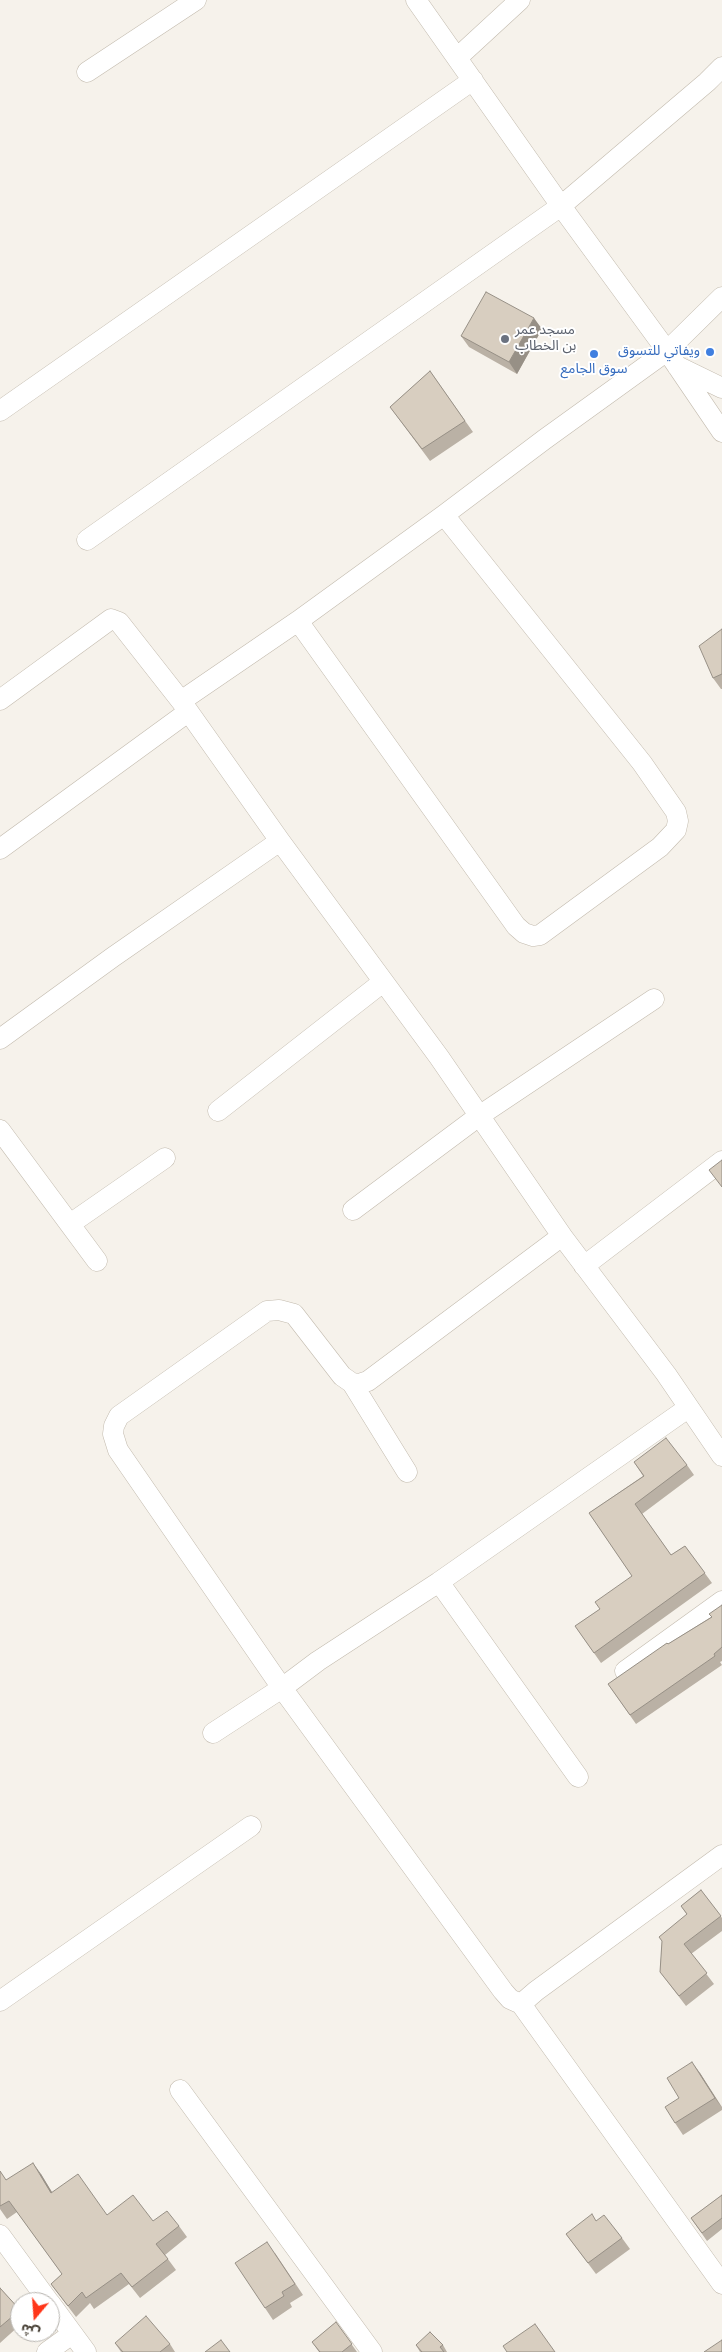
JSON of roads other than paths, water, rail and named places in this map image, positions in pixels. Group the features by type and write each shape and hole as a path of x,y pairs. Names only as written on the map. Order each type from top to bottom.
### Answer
{"street":[{"path":"87,72 196,0"},
{"path":"416,0 560,206 671,358 722,432"},
{"path":"457,58 520,0"},
{"path":"86,540 560,206 707,82 722,67"},
{"path":"0,411 473,80"},
{"path":"0,849 298,621 545,439 671,358 722,297"},
{"path":"671,358 722,388"},
{"path":"298,621 516,926 524,933 533,936 540,935 660,847 676,830 678,821 676,812 642,763 444,515"},
{"path":"0,700 111,619 119,622 185,707 479,1116 562,1236 666,1374 722,1456"},
{"path":"0,1039 113,957 280,841"},
{"path":"218,1111 383,982"},
{"path":"353,1210 479,1116 654,999"},
{"path":"0,1130 97,1261"},
{"path":"70,1224 164,1158"},
{"path":"584,1266 722,1161"},
{"path":"352,1383 359,1384 368,1381 562,1236"},
{"path":"407,1472 352,1383 342,1376 294,1314 279,1310 267,1311 119,1416 114,1426 113,1434 118,1450 282,1688 503,1991 510,1999 521,2004 722,2284"},
{"path":"214,1733 282,1688 318,1661 439,1582 688,1408"},
{"path":"439,1582 578,1777"},
{"path":"625,1671 722,1601"},
{"path":"0,2002 251,1826"},
{"path":"521,2004 536,1991 722,1855"},
{"path":"180,2090 372,2352"},
{"path":"0,2235 42,2292"},
{"path":"60,2317 86,2352"},
{"path":"47,2352 72,2334"}],"place":[{"name":"مسجد عمر بن الخطاب","path":"505,339"},
{"name":"ويفاتي للتسوق","path":"710,352"},
{"name":"سوق الجامع","path":"594,354"}]}
